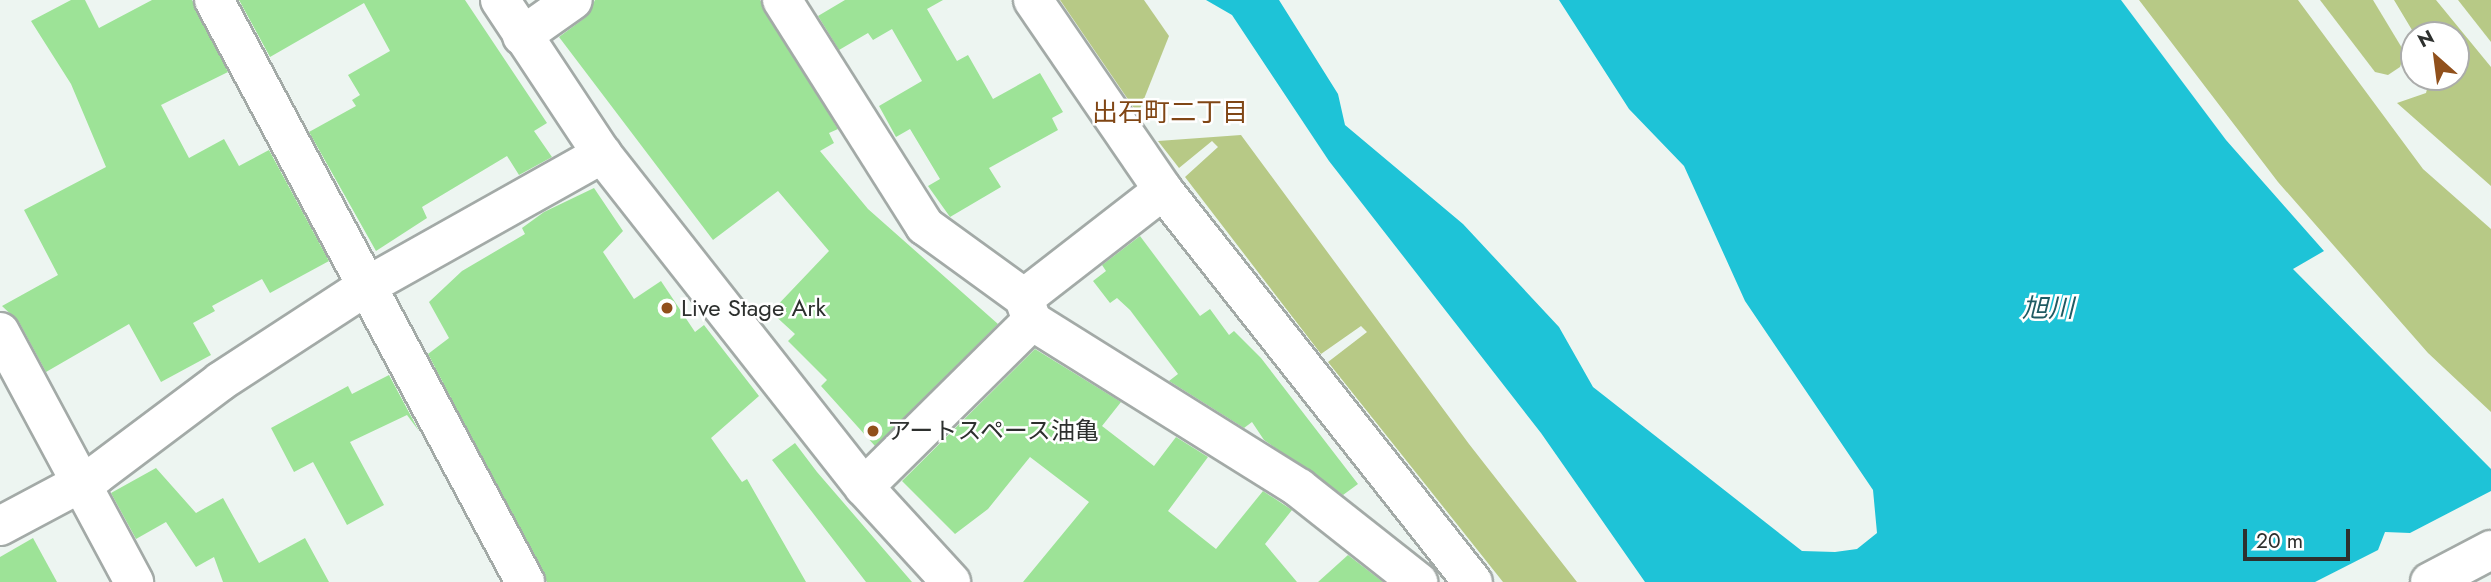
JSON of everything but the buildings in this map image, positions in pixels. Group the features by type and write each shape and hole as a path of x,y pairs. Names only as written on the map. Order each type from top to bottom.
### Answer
{"street":[{"path":"214,0 525,582"},
{"path":"500,0 602,154 864,487 951,582"},
{"path":"523,36 573,0"},
{"path":"782,0 925,226 1028,309 1299,488 1418,582"},
{"path":"1033,0 1163,190 1473,582"},
{"path":"0,526 81,484 367,286 602,154"},
{"path":"864,487 1028,309 1163,190"},
{"path":"0,332 134,582"},
{"path":"2430,582 2491,550"}],"green space":[{"path":"1060,0 1144,0 1169,36 1138,114"},
{"path":"2139,0 2298,0 2423,169 2491,229 2491,412 2428,353 2278,182"},
{"path":"2320,0 2373,0 2400,45 2400,67 2388,75 2375,72"},
{"path":"2394,0 2436,0 2453,21 2407,21"},
{"path":"2458,0 2491,0 2491,42"},
{"path":"2470,41 2491,67 2491,186 2397,103 2426,93 2470,91"},
{"path":"1241,135 1469,444 1577,582 1503,582 1328,362 1367,332 1361,326 1321,354 1185,177 1218,147 1212,141 1179,168 1158,141"}],"water":[{"name":"旭川","path":"1206,0 1279,0 1338,94 1345,125 1463,224 1559,327 1593,387 1802,551 1835,552 1857,549 1877,533 1873,490 1745,301 1684,166 1629,109 1559,0 2121,0 2226,140 2324,251 2293,269 2491,469 2491,569 2467,582 1645,582 1541,433 1329,161 1232,15"}],"pier":[{"path":"2491,491 2491,573 2475,582 2315,582 2378,550 2385,532 2410,533"}],"place":[{"name":"Live Stage Ark","path":"667,308"},
{"name":"アートスペース油亀","path":"873,431"}],"district":[{"name":"出石町二丁目","path":"1170,113"}]}
